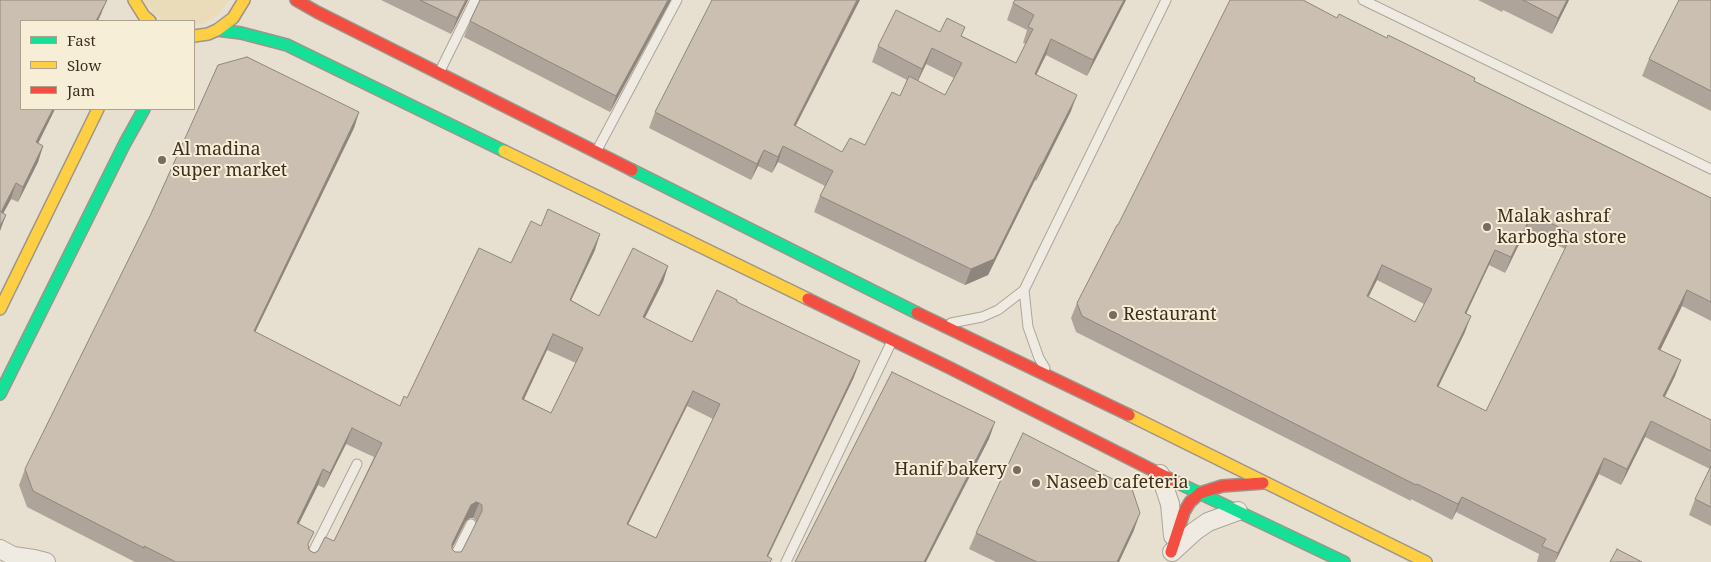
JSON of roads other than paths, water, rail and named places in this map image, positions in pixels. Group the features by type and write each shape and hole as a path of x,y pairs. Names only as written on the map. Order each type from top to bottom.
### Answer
{"main road":[{"path":"195,46 233,18 244,0"},
{"path":"296,0 940,325 1051,377 1426,562"},
{"path":"130,15 134,1"},
{"path":"134,1 149,20"},
{"path":"195,36 212,32 241,33 264,38 302,52 1160,474 1344,562"},
{"path":"0,309 4,293 97,110"},
{"path":"0,394 124,143 143,110"},
{"path":"1169,557 1184,512 1190,502 1200,493 1218,486 1263,482"}],"street":[{"path":"1160,474 1166,489 1172,520 1169,557"},
{"path":"1169,557 1195,531 1208,522 1238,511"},
{"path":"9,556 34,558 46,562"}],"lane":[{"path":"439,73 475,0"},
{"path":"596,152 677,0"},
{"path":"940,325 982,317 998,310 1024,290 1166,0"},
{"path":"1363,0 1711,169"},
{"path":"1024,290 1025,310 1033,342 1039,358 1051,377"},
{"path":"786,562 892,341"},
{"path":"308,562 357,464"},
{"path":"452,562 471,524"}],"place":[{"name":"Al madina super market","path":"162,160"},
{"name":"Malak ashraf karbogha store","path":"1487,227"},
{"name":"Restaurant","path":"1113,315"},
{"name":"Hanif bakery","path":"1017,470"},
{"name":"Naseeb cafeteria","path":"1036,483"}]}
